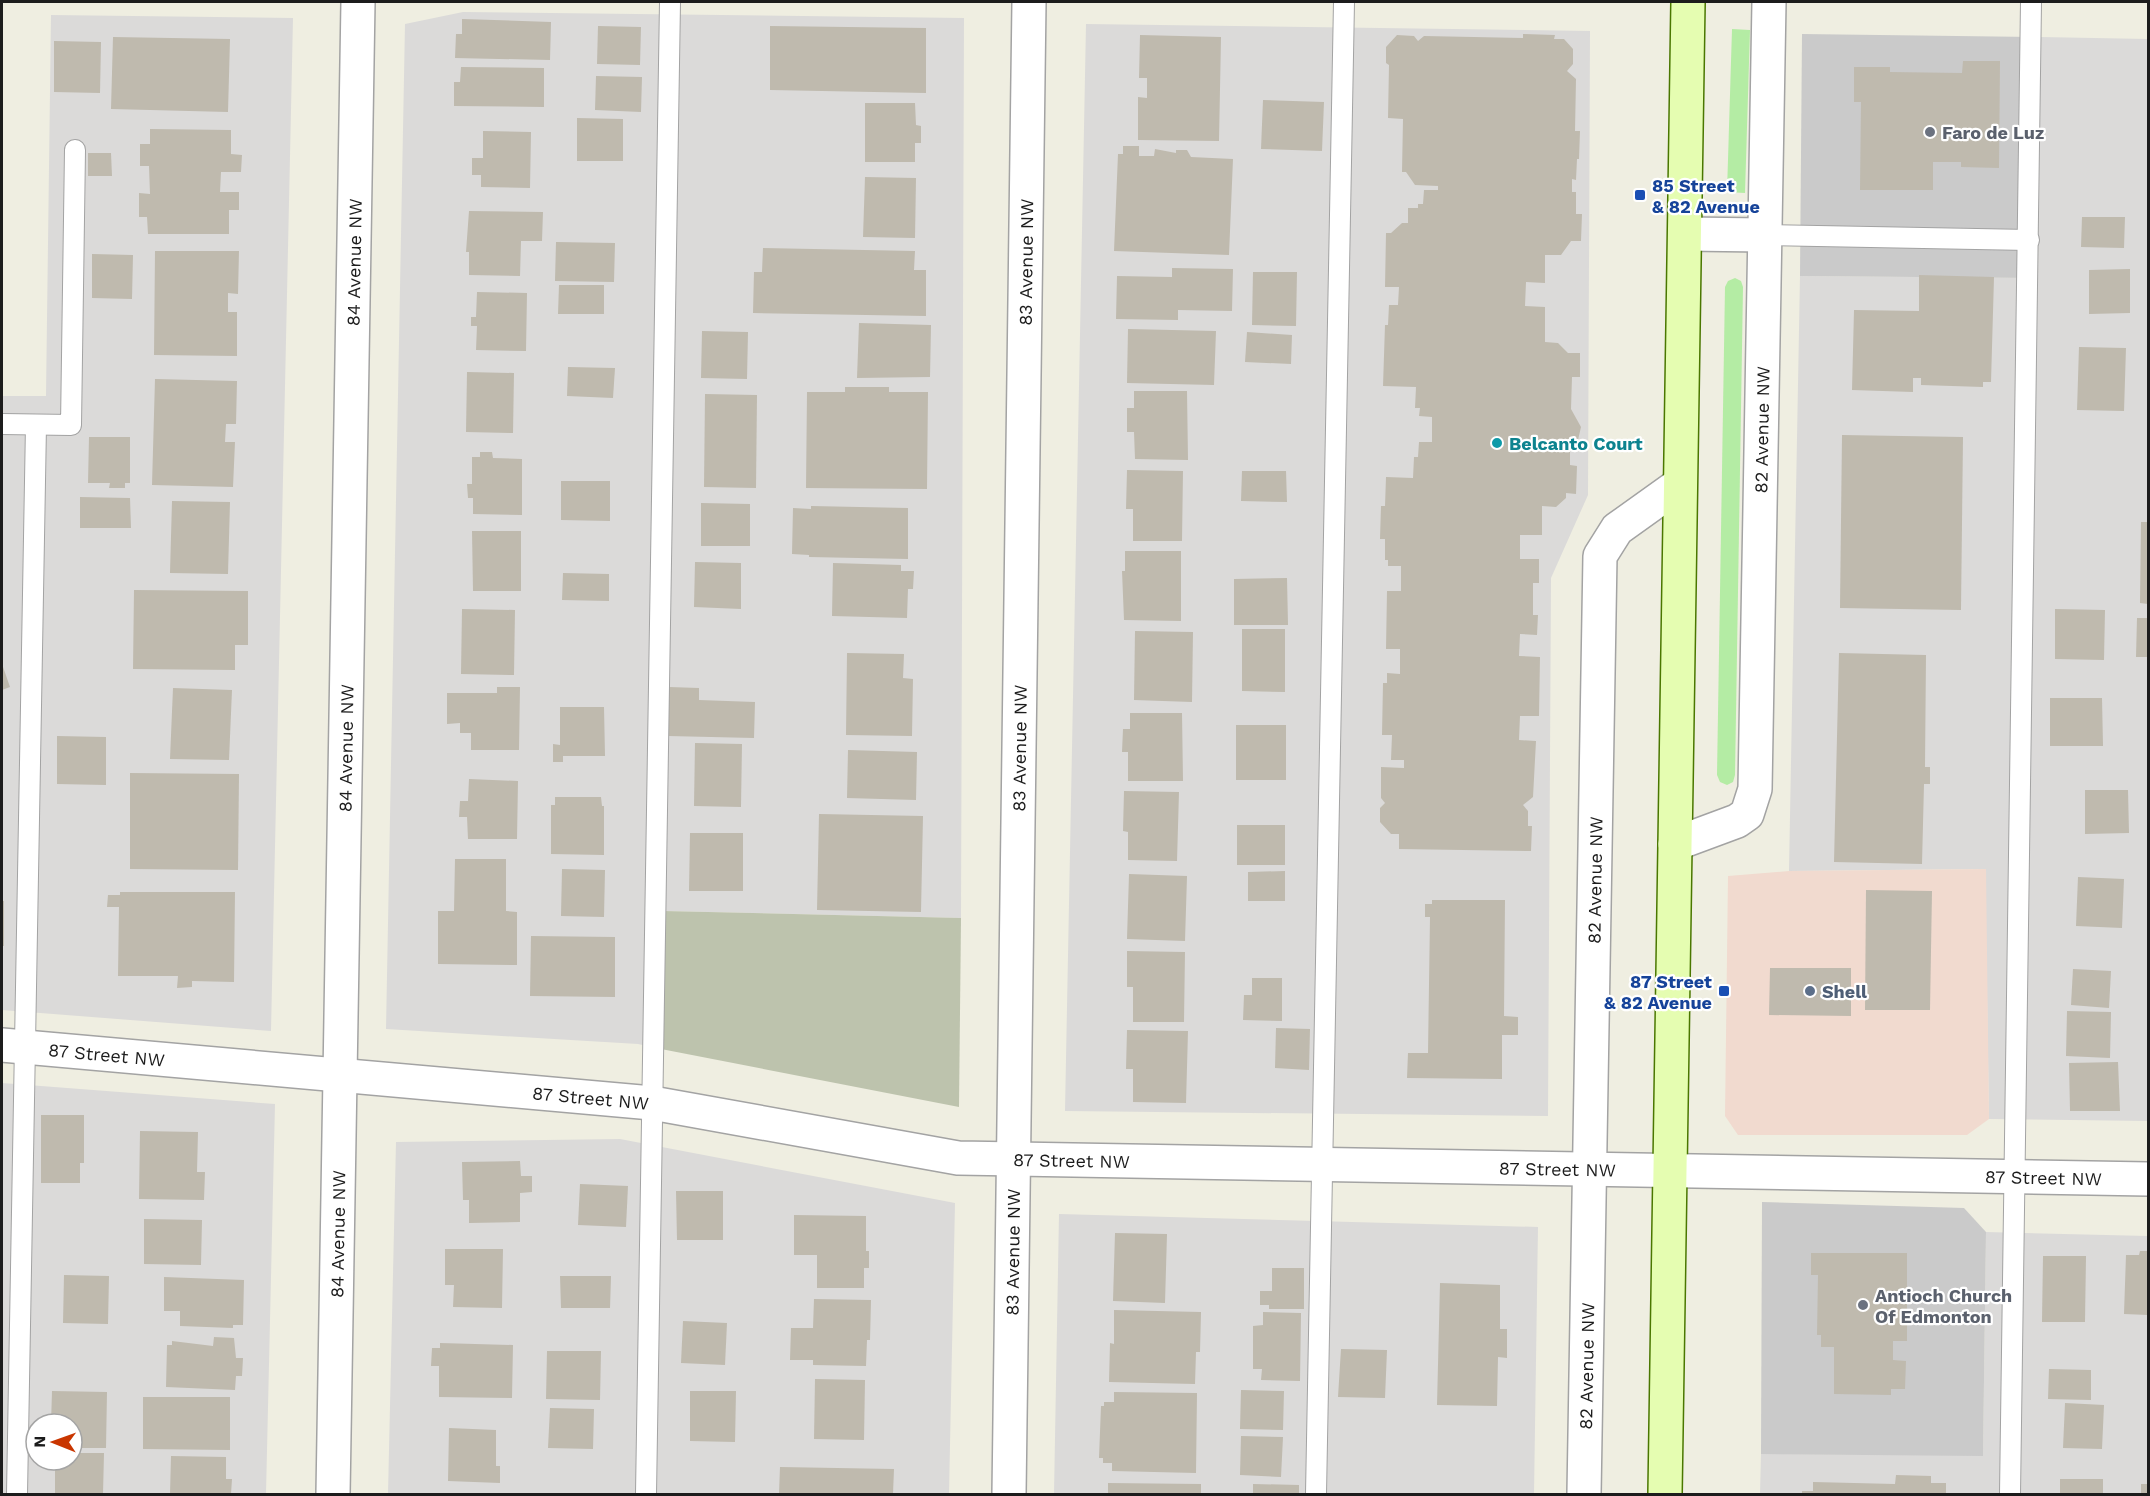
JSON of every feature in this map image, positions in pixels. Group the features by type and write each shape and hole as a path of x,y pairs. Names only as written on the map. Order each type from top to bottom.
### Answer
{"main road":[{"path":"1665,1494 1688,2"}],"street":[{"name":"84 Avenue NW","path":"333,1494 358,2"},
{"name":"83 Avenue NW","path":"1008,1494 1029,2"},
{"name":"82 Avenue NW","path":"1675,844 1737,821 1747,814 1755,789 1769,2"},
{"path":"1685,234 1765,235"},
{"name":"82 Avenue NW","path":"1584,1494 1592,1171 1600,556 1617,529 1680,484"},
{"name":"87 Street NW","path":"13,1046 652,1103 958,1158 1592,1171 2148,1179"}],"lane":[{"path":"646,1494 670,2"},
{"path":"1316,1494 1344,2"},
{"path":"2010,1494 2031,2"},
{"path":"2,424 71,425 75,150"},
{"path":"1765,235 2029,240"},
{"path":"17,1494 13,1046 36,425"}],"shaded area":[{"path":"463,12 964,18 961,918 664,911 661,1049 638,1044 386,1029 405,24"},
{"path":"51,15 293,18 271,1031 2,1010 2,396 46,396"},
{"path":"1086,24 1590,31 1588,495 1551,578 1548,1116 1065,1111"},
{"path":"1802,34 2040,37 2038,278 1800,276"},
{"path":"2040,37 2148,39 2148,1121 1989,1119 1985,869 1789,871 1800,276 2038,278"},
{"path":"1986,869 1989,1119 1967,1135 1738,1135 1725,1116 1728,876 1789,871"},
{"path":"663,911 961,918 959,1107 661,1049"},
{"path":"2,1083 275,1104 266,1494 2,1494"},
{"path":"620,1139 955,1203 949,1494 388,1494 396,1142"},
{"path":"1762,1202 1964,1208 1986,1232 1983,1456 1761,1454"},
{"path":"1059,1214 1538,1227 1534,1494 1054,1494"},
{"path":"1986,1232 2148,1236 2148,1494 1760,1494 1761,1454 1983,1455"}],"green space":[{"path":"1732,29 1750,30 1745,193 1727,192"},
{"path":"1735,278 1741,281 1743,287 1735,775 1733,782 1727,785 1720,782 1717,775 1725,287 1728,281"}],"building":[{"path":"462,19 551,22 550,60 455,58 456,34 462,34"},
{"path":"598,26 641,27 640,65 597,64"},
{"path":"770,26 926,28 926,93 770,90"},
{"name":"Belcanto Court","path":"1523,34 1555,35 1554,39 1564,39 1573,49 1573,64 1567,71 1576,79 1575,131 1580,131 1579,159 1577,159 1576,180 1572,179 1572,192 1576,192 1576,214 1582,214 1581,241 1571,241 1561,255 1545,255 1545,283 1526,282 1525,306 1545,307 1545,342 1558,343 1568,353 1580,353 1580,377 1572,377 1571,409 1581,427 1578,440 1570,450 1570,465 1577,466 1576,494 1566,493 1566,498 1556,507 1542,506 1542,535 1520,535 1520,559 1539,559 1539,583 1533,583 1533,615 1538,615 1537,635 1520,634 1519,656 1540,657 1539,716 1520,716 1519,740 1536,741 1533,797 1523,805 1528,811 1528,826 1532,826 1531,851 1399,849 1399,834 1391,834 1380,822 1380,808 1385,803 1381,798 1381,767 1404,768 1404,760 1391,760 1392,735 1382,735 1383,683 1387,683 1387,673 1400,674 1400,649 1386,649 1387,591 1401,591 1401,566 1388,566 1388,560 1385,560 1385,539 1380,539 1381,506 1385,506 1386,477 1413,478 1414,457 1418,457 1419,442 1432,442 1432,417 1419,416 1420,408 1415,408 1416,387 1383,386 1385,325 1388,325 1389,305 1398,305 1399,287 1385,287 1386,233 1391,233 1402,223 1408,223 1408,208 1418,208 1418,204 1423,204 1424,190 1438,190 1438,186 1415,185 1406,172 1402,172 1403,119 1388,118 1389,65 1386,63 1386,47 1397,35 1414,36 1418,41 1424,36 1523,38"},
{"path":"1140,35 1221,37 1219,141 1138,140 1138,97 1147,98 1147,78 1139,78"},
{"path":"113,37 230,39 228,112 111,109"},
{"path":"54,41 101,42 100,93 54,92"},
{"name":"Faro de Luz","path":"1963,61 2000,61 1999,168 1961,167 1961,162 1933,162 1933,190 1860,190 1861,102 1854,102 1854,67 1890,67 1890,72 1962,73"},
{"path":"461,67 544,68 544,107 454,106 454,82 460,82"},
{"path":"596,76 642,77 641,112 595,110"},
{"path":"1263,100 1324,102 1322,151 1261,149"},
{"path":"865,103 915,103 916,125 921,126 921,143 915,143 915,162 865,162"},
{"path":"577,118 623,119 623,161 577,161"},
{"path":"150,129 231,130 231,154 242,155 241,172 221,172 220,192 239,192 239,210 229,210 229,234 148,234 147,217 139,217 139,193 150,194 149,166 140,166 140,144 150,144"},
{"path":"483,131 531,132 530,188 481,187 481,175 472,175 472,158 483,158"},
{"path":"1123,146 1139,146 1139,156 1154,156 1155,149 1176,153 1176,150 1187,150 1191,157 1233,159 1229,255 1114,251 1118,154 1123,154"},
{"path":"88,153 111,153 112,176 88,176"},
{"path":"865,177 916,178 915,238 863,237"},
{"path":"469,211 543,212 542,241 521,241 520,276 469,275 469,252 466,252"},
{"path":"2082,217 2125,217 2124,248 2081,247"},
{"path":"556,242 615,243 614,282 555,281"},
{"path":"763,248 915,251 914,270 926,270 926,316 753,313 754,272 762,272"},
{"path":"155,251 239,251 238,294 228,293 228,312 237,312 237,356 154,355"},
{"path":"92,254 133,255 132,299 92,298"},
{"path":"1172,268 1233,269 1232,311 1178,310 1178,320 1116,319 1117,276 1172,277"},
{"path":"2130,269 2130,313 2089,314 2089,270"},
{"path":"1253,272 1297,272 1296,326 1252,325"},
{"path":"1919,275 1994,277 1991,382 1983,382 1983,387 1921,385 1921,378 1913,378 1913,392 1852,390 1854,310 1919,311"},
{"path":"559,285 604,285 604,314 558,314"},
{"path":"477,292 527,293 526,351 476,350 477,326 471,326 471,317 476,317"},
{"path":"859,323 931,325 930,377 857,378"},
{"path":"1128,329 1216,331 1214,385 1127,383"},
{"path":"702,331 748,332 747,379 701,378"},
{"path":"1247,332 1292,335 1291,364 1245,362"},
{"path":"2079,347 2126,348 2124,411 2077,410"},
{"path":"568,367 615,368 613,398 567,396"},
{"path":"467,372 514,373 513,433 466,432"},
{"path":"155,379 237,381 236,424 226,424 225,442 235,442 233,487 152,485"},
{"path":"845,387 889,387 889,392 928,392 927,489 806,488 807,392 845,392"},
{"path":"1134,391 1187,391 1188,460 1135,459 1134,432 1127,432 1127,408 1134,408"},
{"path":"705,394 757,395 756,488 704,487"},
{"path":"1842,435 1963,437 1961,610 1840,608"},
{"path":"89,437 130,437 130,483 125,483 125,488 109,488 110,483 88,483"},
{"path":"480,452 492,452 493,458 522,459 522,515 473,514 473,498 468,498 467,484 472,484 472,457 480,457"},
{"path":"1127,470 1183,471 1182,541 1133,541 1133,509 1126,509"},
{"path":"1242,471 1286,471 1287,502 1241,501"},
{"path":"561,481 610,481 610,521 561,520"},
{"path":"80,497 130,498 131,528 80,528"},
{"path":"172,501 230,502 228,574 170,573"},
{"path":"701,503 750,504 750,546 701,546"},
{"path":"811,506 908,508 908,559 809,557 809,555 792,554 793,508 811,509"},
{"path":"2141,522 2148,522 2148,604 2140,603"},
{"path":"472,531 521,531 521,591 473,591"},
{"path":"1125,551 1181,551 1181,621 1124,620 1122,571 1125,571"},
{"path":"695,562 741,563 741,609 694,607"},
{"path":"833,563 901,565 901,571 914,571 913,589 908,589 907,618 832,616"},
{"path":"563,573 609,574 609,601 562,600"},
{"path":"1287,578 1288,625 1234,625 1234,579"},
{"path":"134,590 248,591 248,645 235,645 235,670 133,669"},
{"path":"462,609 515,610 514,675 461,674"},
{"path":"2055,609 2105,610 2104,660 2055,659"},
{"path":"2137,618 2148,618 2148,657 2136,657"},
{"path":"1242,629 1285,629 1285,692 1242,691"},
{"path":"1135,631 1193,632 1192,702 1134,700"},
{"path":"847,653 904,654 903,678 913,679 912,736 846,735"},
{"path":"1839,653 1926,655 1925,767 1930,767 1930,784 1924,784 1922,864 1834,862"},
{"path":"2,664 10,687 2,690"},
{"path":"497,687 520,687 519,750 471,750 471,733 460,733 460,723 447,724 447,693 497,693"},
{"path":"669,687 699,688 699,700 755,702 754,738 668,736"},
{"path":"173,688 232,690 229,760 170,759"},
{"path":"2050,698 2102,698 2103,746 2050,746"},
{"path":"560,707 604,707 605,756 563,756 563,762 553,762 553,744 560,745"},
{"path":"1130,713 1182,713 1183,781 1128,781 1128,752 1122,752 1123,729 1130,729"},
{"path":"1236,725 1286,725 1286,780 1236,780"},
{"path":"57,736 106,737 106,785 57,784"},
{"path":"695,743 742,744 741,807 694,806"},
{"path":"848,750 917,752 916,800 847,798"},
{"path":"130,773 239,774 238,870 130,869"},
{"path":"469,779 518,781 517,839 468,839 467,817 459,817 460,801 468,801"},
{"path":"2085,790 2128,790 2129,833 2085,834"},
{"path":"1124,791 1179,792 1177,861 1128,860 1128,832 1123,831"},
{"path":"555,797 601,797 602,806 604,806 604,855 551,854 551,805 555,805"},
{"path":"819,814 923,816 921,912 817,910"},
{"path":"1237,825 1285,825 1285,865 1237,865"},
{"path":"690,833 743,833 743,891 689,891"},
{"path":"455,859 506,859 506,911 517,912 517,965 438,964 438,911 454,911"},
{"path":"562,869 605,870 604,917 561,916"},
{"path":"1285,871 1285,901 1248,901 1248,872"},
{"path":"1129,874 1187,876 1185,941 1127,939"},
{"path":"2078,877 2124,879 2122,928 2076,926"},
{"path":"1866,890 1932,891 1930,1010 1865,1010"},
{"path":"120,892 235,892 234,982 192,981 192,987 177,988 178,976 118,976 119,907 107,907 108,895 120,895"},
{"path":"1432,900 1505,900 1504,1016 1518,1017 1518,1035 1502,1035 1502,1079 1407,1078 1408,1053 1428,1053 1430,917 1425,917 1425,904 1432,904"},
{"path":"2,901 4,901 4,946 2,946"},
{"path":"531,936 615,937 615,997 530,996"},
{"path":"1127,951 1185,952 1184,1022 1133,1022 1133,987 1127,987"},
{"name":"Shell","path":"1770,968 1851,968 1851,1016 1769,1015"},
{"path":"2073,969 2111,971 2109,1008 2071,1005"},
{"path":"1252,978 1282,978 1282,1021 1243,1020 1244,995 1252,995"},
{"path":"2067,1011 2111,1012 2110,1058 2066,1056"},
{"path":"1276,1028 1310,1029 1309,1070 1275,1068"},
{"path":"1127,1030 1188,1031 1186,1103 1133,1102 1133,1069 1126,1069"},
{"path":"2118,1062 2120,1111 2070,1111 2069,1063"},
{"path":"41,1115 84,1115 84,1163 80,1163 80,1183 41,1183"},
{"path":"140,1131 198,1132 197,1172 205,1172 204,1200 139,1199"},
{"path":"520,1161 521,1176 532,1176 532,1192 520,1193 520,1222 469,1223 469,1200 463,1200 462,1162"},
{"path":"580,1184 628,1186 626,1227 578,1225"},
{"path":"676,1191 723,1191 723,1240 677,1240"},
{"path":"794,1215 866,1216 866,1251 869,1251 869,1268 864,1268 864,1288 817,1288 817,1255 794,1255"},
{"path":"144,1219 202,1220 201,1265 144,1264"},
{"path":"1115,1233 1167,1234 1165,1303 1113,1301"},
{"path":"445,1249 503,1249 502,1308 453,1307 454,1285 445,1285"},
{"path":"2140,1251 2148,1251 2148,1315 2124,1314 2126,1255 2139,1255"},
{"name":"Antioch Church Of Edmonton","path":"1811,1253 1907,1253 1907,1341 1893,1341 1893,1360 1906,1361 1905,1389 1891,1389 1891,1395 1834,1394 1834,1347 1821,1347 1821,1335 1817,1335 1818,1275 1811,1275"},
{"path":"2043,1256 2086,1256 2085,1322 2042,1322"},
{"path":"1272,1268 1304,1268 1304,1309 1269,1309 1269,1305 1260,1305 1260,1291 1272,1291"},
{"path":"64,1275 109,1276 108,1324 63,1323"},
{"path":"560,1276 611,1276 610,1308 561,1308"},
{"path":"164,1277 244,1280 243,1325 233,1325 233,1328 180,1326 180,1311 164,1311"},
{"path":"1440,1283 1500,1285 1500,1329 1507,1329 1507,1358 1498,1357 1497,1406 1437,1405"},
{"path":"814,1299 871,1300 870,1340 867,1340 866,1366 813,1365 813,1360 790,1360 791,1328 813,1328"},
{"path":"1114,1310 1201,1312 1200,1352 1196,1352 1195,1384 1109,1382 1110,1343 1114,1344"},
{"path":"1263,1312 1301,1313 1300,1381 1261,1380 1262,1369 1253,1369 1253,1326 1263,1325"},
{"path":"683,1321 727,1323 725,1365 681,1363"},
{"path":"214,1337 234,1338 236,1358 243,1358 242,1376 236,1376 235,1390 166,1387 167,1345 172,1345 172,1341 213,1346"},
{"path":"440,1343 513,1345 512,1398 439,1397 439,1366 431,1366 432,1348 440,1348"},
{"path":"1341,1349 1387,1350 1385,1398 1338,1397"},
{"path":"547,1351 601,1351 600,1400 546,1399"},
{"path":"2049,1369 2091,1370 2091,1400 2048,1399"},
{"path":"815,1379 865,1380 864,1440 814,1439"},
{"path":"1241,1390 1284,1391 1283,1430 1240,1429"},
{"path":"52,1391 107,1392 106,1448 84,1448 84,1412 51,1412"},
{"path":"690,1391 736,1391 735,1442 690,1441"},
{"path":"1114,1392 1197,1393 1196,1473 1112,1471 1112,1463 1103,1463 1103,1458 1099,1458 1101,1406 1104,1406 1104,1402 1114,1402"},
{"path":"143,1397 230,1397 230,1450 143,1449"},
{"path":"2065,1403 2104,1405 2102,1449 2063,1448"},
{"path":"550,1408 594,1409 593,1449 548,1448"},
{"path":"449,1428 496,1430 496,1466 500,1466 500,1483 448,1481"},
{"path":"1241,1436 1283,1437 1281,1477 1240,1475"},
{"path":"84,1453 104,1453 103,1494 55,1494 55,1472 84,1472"},
{"path":"171,1456 226,1457 226,1479 232,1479 231,1494 170,1494"},
{"path":"780,1467 894,1469 893,1494 779,1494"},
{"path":"1896,1475 1931,1476 1931,1483 1946,1483 1946,1494 1802,1494 1802,1491 1813,1491 1813,1482 1895,1484"},
{"path":"2060,1479 2103,1479 2103,1494 2060,1494"},
{"path":"1108,1483 1201,1484 1201,1494 1108,1494"},
{"path":"1253,1484 1299,1485 1299,1494 1253,1494"},
{"path":"2141,1484 2148,1484 2148,1494 2141,1494"}],"place":[{"name":"Faro de Luz","path":"1930,132"},
{"name":"85 Street & 82 Avenue","path":"1640,195"},
{"name":"Belcanto Court","path":"1497,443"},
{"name":"87 Street & 82 Avenue","path":"1724,991"},
{"name":"Shell","path":"1810,991"},
{"name":"Antioch Church Of Edmonton","path":"1863,1305"}]}
